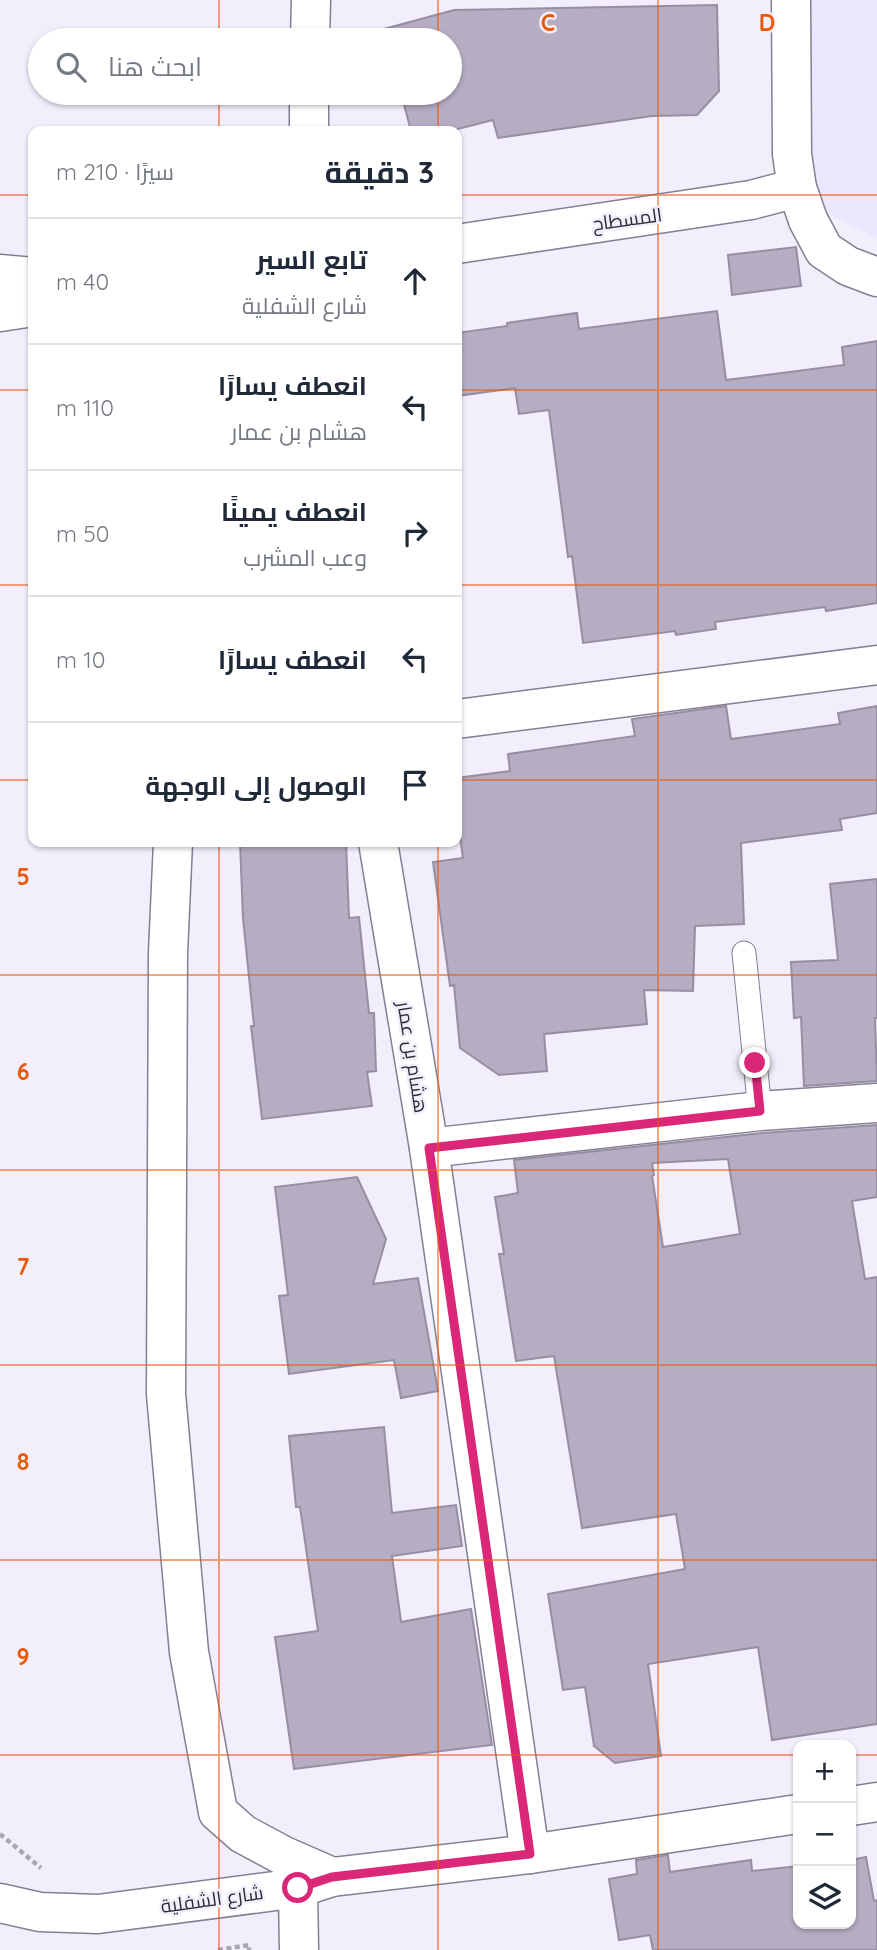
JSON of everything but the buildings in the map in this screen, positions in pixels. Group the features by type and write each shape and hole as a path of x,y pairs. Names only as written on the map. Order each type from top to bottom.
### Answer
{"street":[{"path":"310,28 311,0"},
{"path":"791,0 792,154 797,188 808,220 824,250 848,266 877,277"},
{"path":"309,105 309,126"},
{"name":"المسطاح","path":"462,243 751,200 797,188"},
{"path":"0,274 28,277"},
{"path":"0,312 28,308"},
{"path":"462,718 877,664"},
{"path":"173,847 168,953 166,1394 189,1652 218,1812 243,1833 284,1856 315,1882 299,1950"},
{"name":"هشام بن عمار","path":"379,847 429,1148 530,1854"},
{"path":"429,1148 760,1111 877,1103"},
{"path":"856,1805 877,1802"},
{"name":"شارع الشفلية","path":"0,1903 40,1912 98,1914 793,1815"}],"lane":[{"path":"744,953 760,1111"}],"path":[{"path":"218,1950 249,1945 249,1950"}],"shaded area":[{"path":"794,0 877,0 877,238 824,212 799,154"}],"route":[{"path":"298,1888 332,1877 530,1854 429,1148 760,1111 755,1063"}]}
